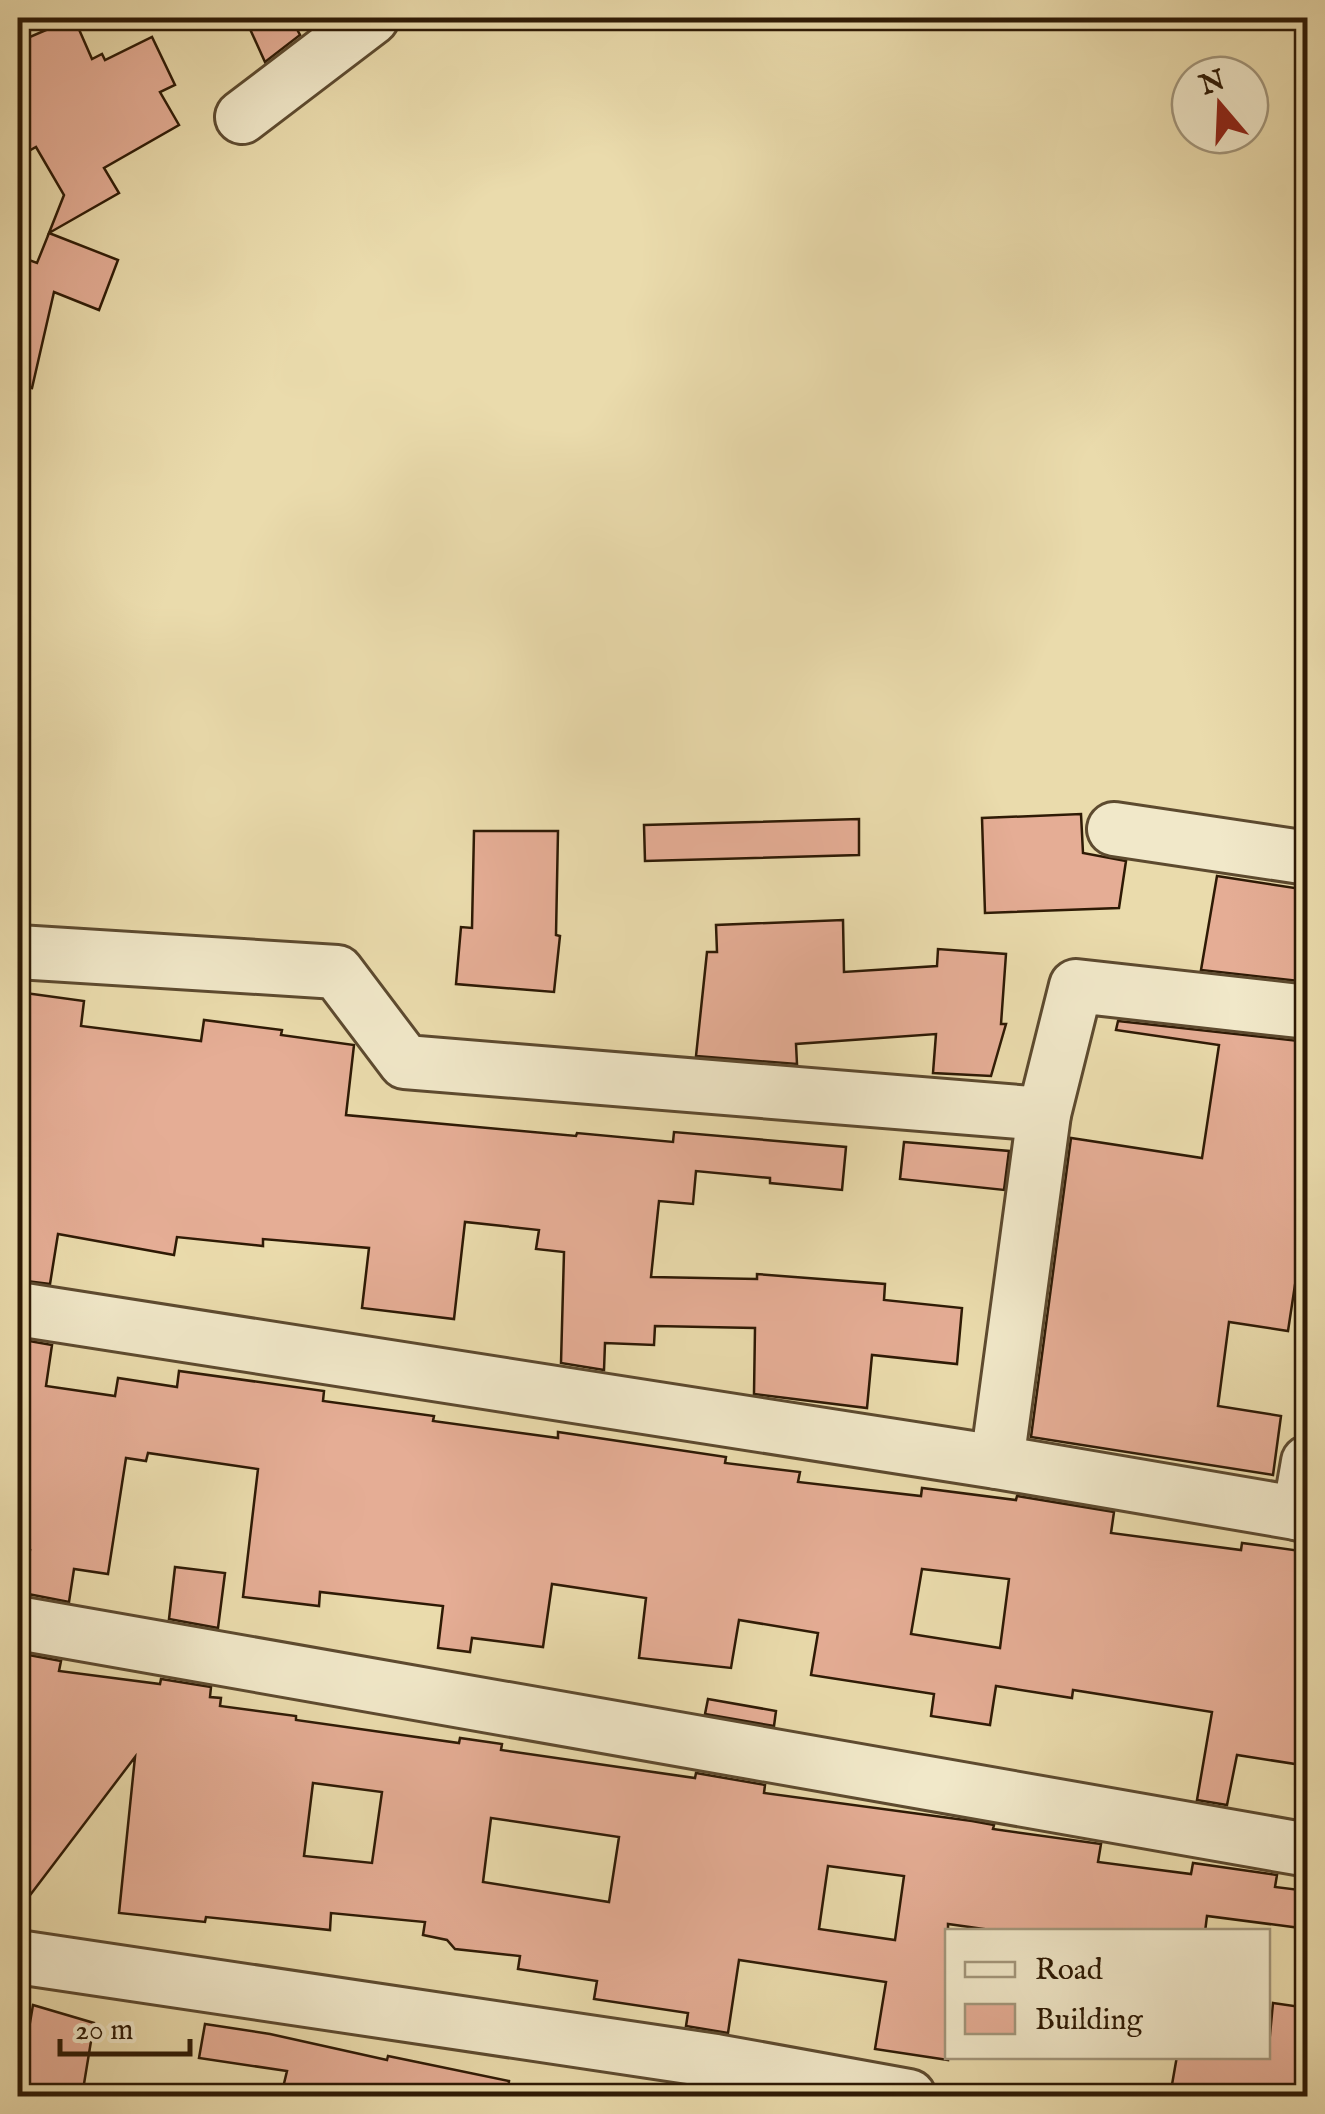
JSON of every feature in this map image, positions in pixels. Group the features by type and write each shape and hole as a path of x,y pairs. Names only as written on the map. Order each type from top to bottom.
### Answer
{"street":[{"path":"242,117 372,18"},
{"path":"1114,829 1308,858"},
{"path":"18,952 337,972 405,1062 1044,1114"},
{"path":"997,1462 1044,1114 1076,986 1308,1012"},
{"path":"18,1308 1303,1514 1308,1462"},
{"path":"18,1623 1308,1850"},
{"path":"18,1958 716,2062 909,2096"}],"building":[{"path":"74,18 92,59 102,54 105,60 152,37 175,85 160,92 179,125 104,168 119,193 49,233 64,195 36,147 18,157 18,42"},
{"path":"245,18 291,18 300,35 265,62"},
{"path":"49,233 118,260 99,310 54,292 32,388 18,386 18,256 37,263"},
{"path":"1081,814 1083,853 1126,861 1119,908 985,913 982,818"},
{"path":"859,819 859,855 645,861 644,825"},
{"path":"474,831 558,831 556,935 560,936 554,992 456,984 461,927 472,928"},
{"path":"1217,876 1308,890 1308,982 1201,970"},
{"path":"843,920 844,972 937,966 938,949 1006,954 1001,1024 1006,1024 991,1076 933,1073 936,1034 796,1044 797,1064 696,1056 707,952 717,952 716,925"},
{"path":"18,992 84,1001 81,1026 201,1041 204,1020 354,1045 346,1115 576,1136 577,1133 673,1142 674,1132 846,1147 842,1190 696,1171 693,1204 659,1201 651,1277 757,1279 757,1274 885,1284 884,1300 962,1308 957,1364 872,1355 867,1408 754,1394 755,1328 655,1326 654,1345 605,1343 604,1370 561,1363 564,1252 536,1249 539,1230 465,1222 454,1319 362,1308 369,1248 263,1239 263,1246 177,1237 174,1255 58,1234 50,1284 18,1280"},
{"path":"1118,1021 1308,1042 1308,1266 1298,1265 1288,1331 1229,1322 1218,1406 1281,1416 1273,1475 1031,1437 1071,1138 1202,1158 1219,1045 1116,1030"},
{"path":"904,1142 1009,1151 1004,1190 900,1179"},
{"path":"18,1339 52,1345 46,1386 115,1396 118,1378 177,1387 179,1371 324,1391 323,1401 434,1416 433,1421 558,1438 558,1432 726,1457 725,1463 800,1472 798,1482 921,1496 922,1488 1016,1500 1017,1496 1114,1512 1111,1533 1241,1550 1242,1543 1308,1552 1308,1766 1237,1755 1227,1805 1197,1800 1212,1712 1073,1690 1072,1698 996,1686 990,1725 931,1716 934,1694 811,1675 818,1633 739,1620 731,1668 639,1658 646,1598 552,1584 543,1647 472,1638 470,1652 438,1648 443,1606 320,1592 319,1606 243,1597 258,1469 148,1453 146,1461 126,1458 108,1574 74,1569 69,1602 23,1593 30,1550 18,1548","holes":["922,1569 1009,1579 1000,1648 911,1634"]},
{"path":"175,1567 225,1573 218,1628 169,1619"},
{"path":"18,1653 61,1661 59,1671 211,1687 210,1697 221,1698 220,1706 296,1716 296,1720 459,1743 460,1738 502,1744 501,1750 695,1778 696,1773 765,1785 764,1793 972,1821 994,1825 993,1829 1101,1844 1098,1862 1191,1874 1193,1863 1277,1875 1275,1887 1308,1891 1308,1929 1207,1916 1205,1929 984,1929 948,1924 948,2060 875,2049 886,1982 739,1960 728,2033 686,2026 688,2013 594,1999 597,1981 518,1969 520,1956 455,1949 447,1940 423,1935 425,1922 331,1913 330,1930 119,1913 135,1757 18,1911 24,1800 18,1799","holes":["313,1783 382,1792 372,1863 304,1856","491,1818 619,1837 609,1902 483,1882","828,1866 904,1876 895,1940 819,1929"]},
{"path":"708,1699 776,1711 774,1726 705,1714"},
{"path":"1273,2003 1308,2008 1308,2096 1170,2096 1176,2059 1270,2059"},
{"path":"33,2005 94,2023 82,2096 19,2087"},
{"path":"205,2024 509,2081 507,2096 281,2096 287,2071 199,2058"}]}
